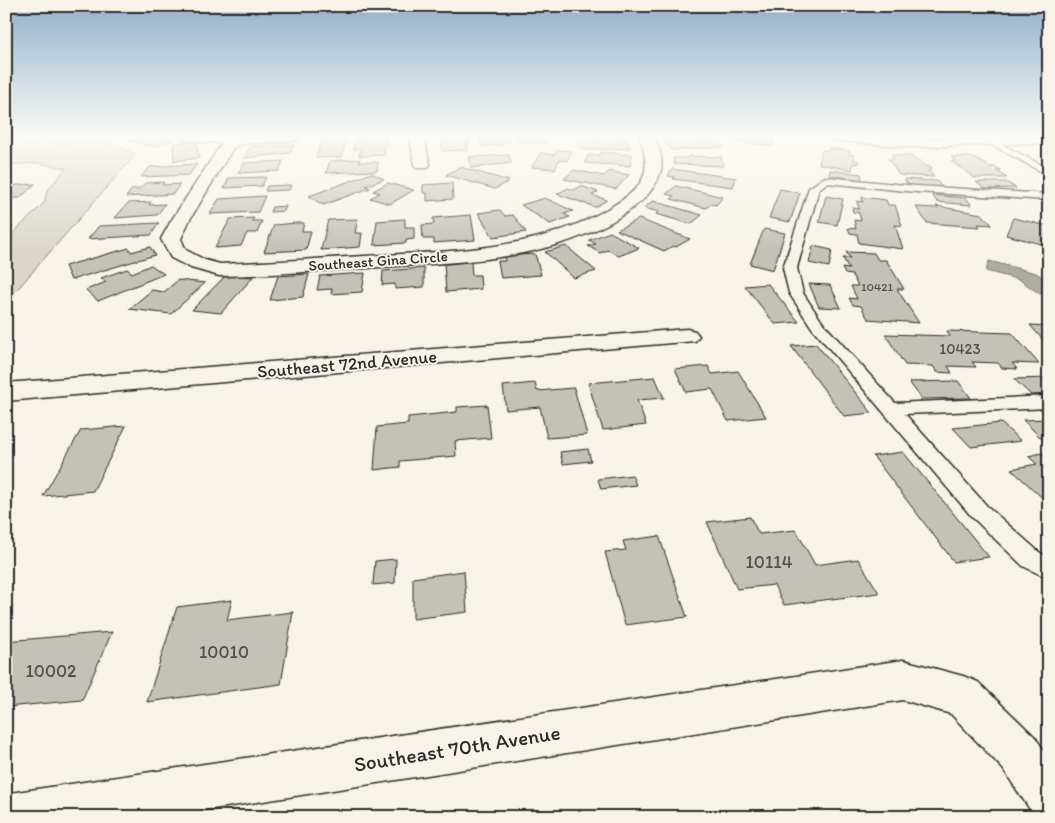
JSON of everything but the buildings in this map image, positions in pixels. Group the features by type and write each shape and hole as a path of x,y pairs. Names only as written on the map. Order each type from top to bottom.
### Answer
{"street":[{"name":"Southeast Gina Circle","path":"209,175 180,221 171,239 178,254 198,264 219,270 479,254 541,242 582,230 616,213 644,192 652,175"},
{"name":"Southeast 72nd Avenue","path":"6,392 687,336"},
{"name":"Southeast 70th Avenue","path":"10,817 903,680 963,697 1019,753 1049,798"}],"lane":[{"path":"1049,197 916,190 825,180 819,182 814,188 790,268 796,293 817,325 979,511 1031,560 1049,569"},
{"path":"892,409 1049,402"}],"shaded area":[{"path":"60,175 117,175 6,302 6,240 44,203 47,191"},
{"path":"989,261 1036,273 1049,281 1049,293 1040,294 1020,280 986,271"}]}
